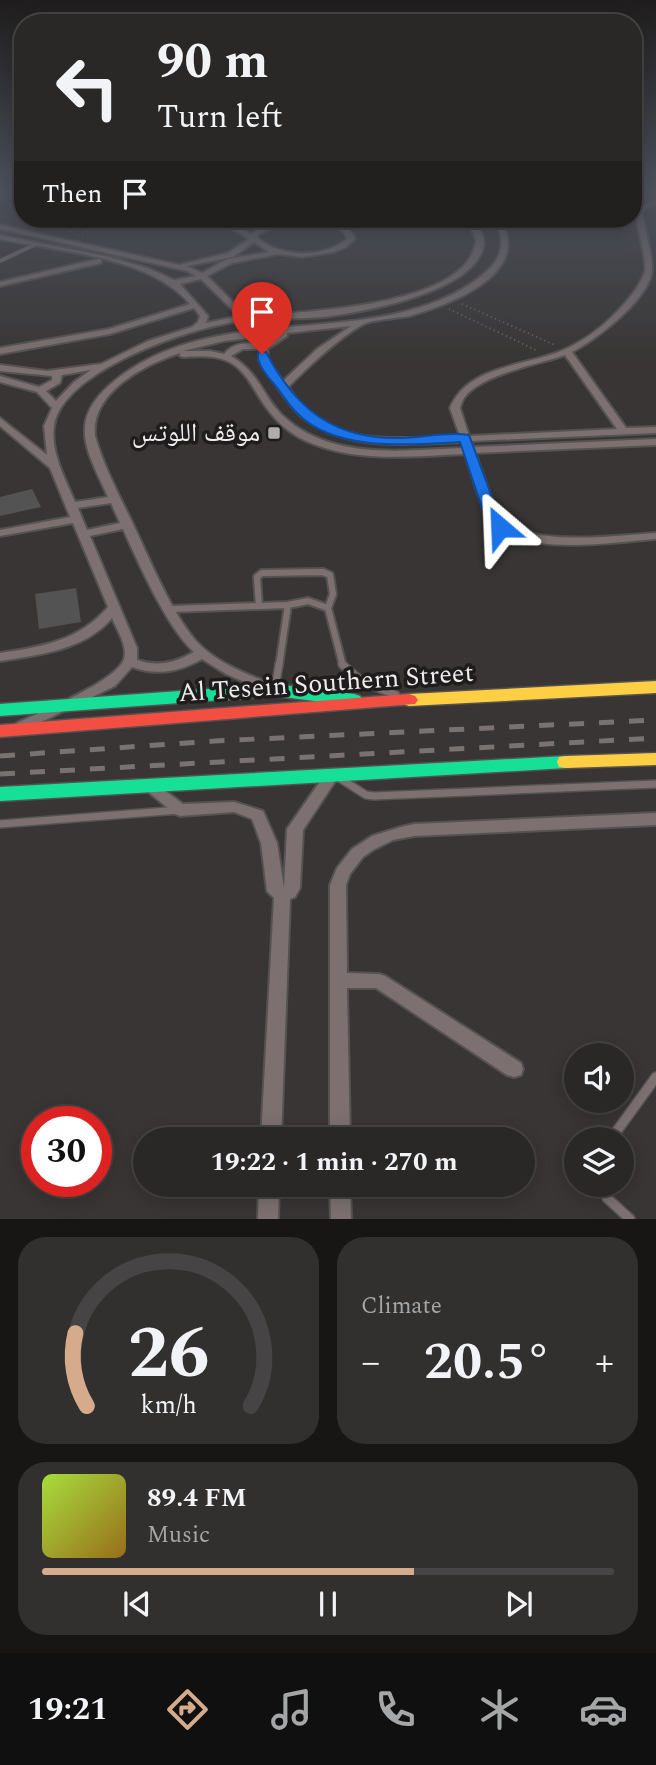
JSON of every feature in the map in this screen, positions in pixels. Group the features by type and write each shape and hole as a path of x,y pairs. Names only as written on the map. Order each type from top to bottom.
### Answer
{"main road":[{"name":"Al Tesein Southern Street","path":"6,731 367,702 656,687"},
{"path":"0,710 275,690 367,702"},
{"path":"0,794 333,774 656,759"}],"street":[{"path":"43,247 157,275 172,282 204,316"},
{"path":"96,247 179,266 202,276 246,319"},
{"path":"157,275 179,266 230,255 242,247"},
{"path":"262,247 280,253"},
{"path":"172,282 202,276 230,261 280,253 320,253 342,247"},
{"path":"6,731 69,705 110,683 130,663 131,648 55,467 49,438 49,422 56,407 104,365 151,342 192,329 246,319 291,317 378,305 445,282 460,273 477,253 477,247"},
{"path":"275,690 233,673 202,653 185,636 115,499 90,436 91,416 102,397 120,381 165,356 204,342 363,322 436,304 482,281 500,261 504,247"},
{"path":"645,247 649,263 644,283 612,320 567,351 464,389 455,408 492,517 500,527 516,536 536,540 656,536"},
{"path":"0,284 104,260"},
{"path":"0,351 110,331 195,305"},
{"path":"204,316 238,310"},
{"path":"192,329 202,323 204,316"},
{"path":"291,317 292,330"},
{"path":"283,386 320,351 363,322"},
{"path":"192,329 204,342"},
{"path":"227,356 236,348 264,348 292,330"},
{"path":"264,348 263,360 302,412 317,424 339,433 395,442 656,430"},
{"path":"567,351 624,432"},
{"path":"165,356 208,353 227,356 247,369 281,419 312,440 335,447 388,454 656,442"},
{"path":"0,368 57,373 104,365"},
{"path":"40,390 54,384 57,373"},
{"path":"0,379 40,390 56,407"},
{"path":"0,421 55,467"},
{"path":"619,443 611,439 624,432 644,436 640,442"},
{"path":"71,506 115,499"},
{"path":"0,533 75,519"},
{"path":"82,534 128,525"},
{"path":"0,657 50,650 73,641 101,623 114,608"},
{"path":"130,663 143,668 167,668 202,653"},
{"path":"147,785 180,810 234,807 258,815 268,832 273,854 275,891 282,895 289,893 292,888 295,829 333,774"},
{"path":"340,1127 338,885 352,858 381,837 414,830 656,819"},
{"path":"272,1127 282,895"},
{"path":"339,980 379,981 514,1069"},
{"path":"268,1219 269,1197"},
{"path":"340,1197 341,1219"}],"lane":[{"path":"0,261 30,247"},
{"path":"259,606 259,575 323,572 330,575 333,594 328,608 343,667 363,682 407,700"},
{"path":"171,610 288,605 309,601 328,608"},
{"path":"275,690 288,605"},
{"path":"333,774 360,792 374,796 656,784"},
{"path":"0,824 180,810"},
{"path":"620,1127 656,1077"},
{"path":"607,1197 630,1219"}],"path":[{"path":"449,299 567,351"},
{"path":"436,304 551,357"}],"building":[{"path":"32,489 41,507 0,516 0,497"},
{"path":"76,588 81,622 39,629 35,594"}],"railway":[{"path":"0,756 215,741 656,720"},
{"path":"0,774 656,738"}],"traffic: fast":[{"path":"0,710 275,690 354,700"},
{"path":"0,794 566,762"}],"traffic: slow":[{"path":"409,700 656,687"},
{"path":"566,762 656,759"}],"traffic: jam":[{"path":"0,731 409,700"}],"place":[{"name":"موقف اللوتس","path":"274,433"}],"route":[{"path":"262,354 266,366 302,412 317,424 339,433 395,442 465,438 492,517 500,527"}]}
